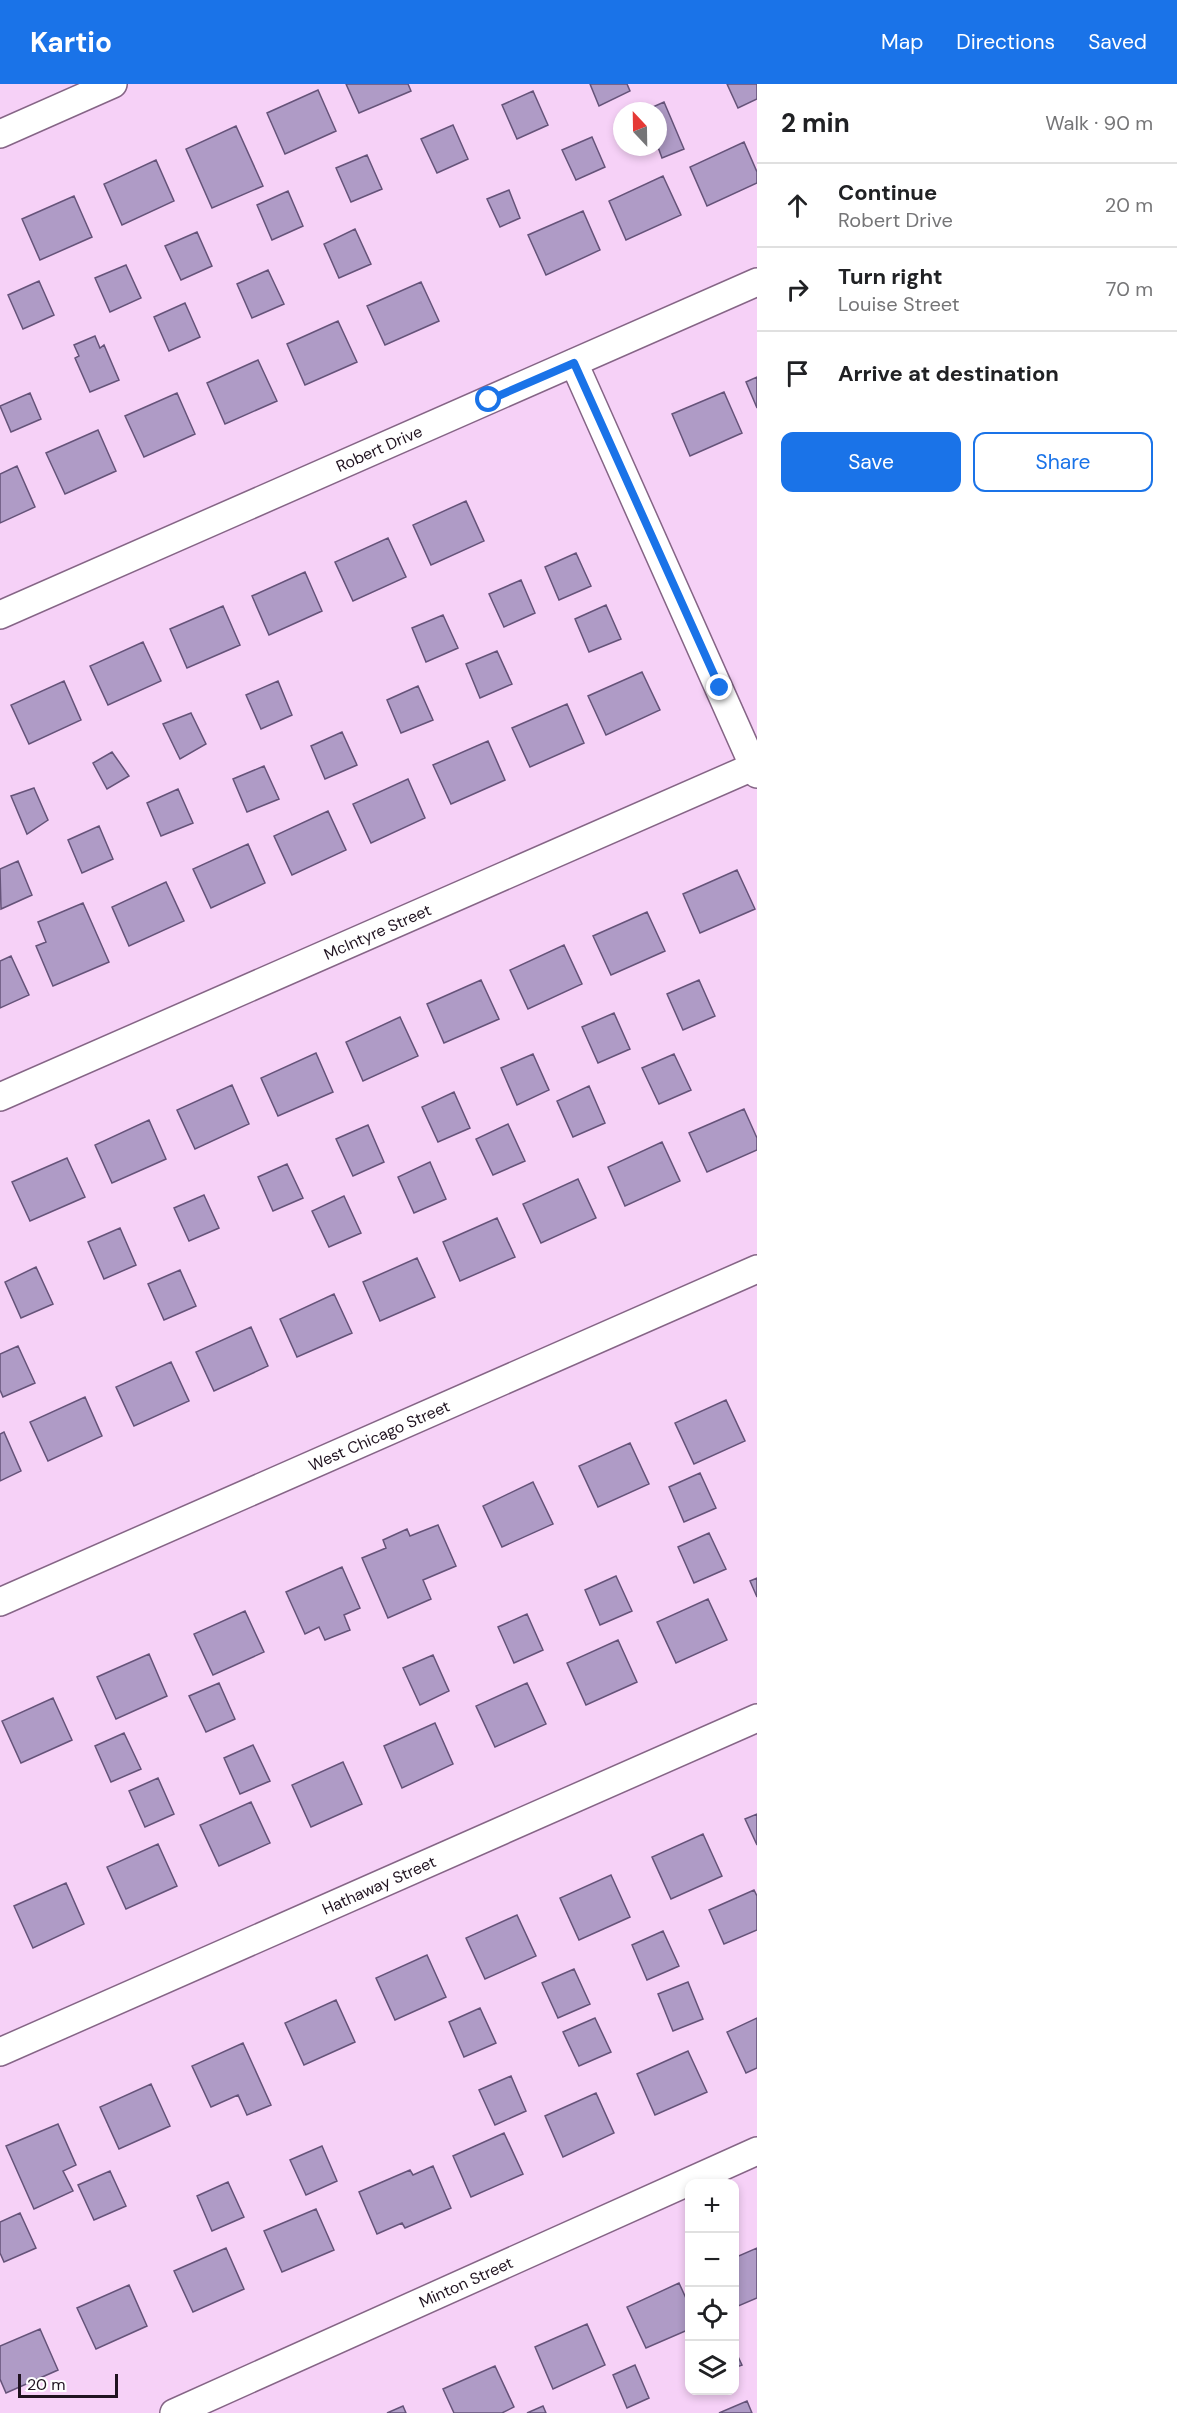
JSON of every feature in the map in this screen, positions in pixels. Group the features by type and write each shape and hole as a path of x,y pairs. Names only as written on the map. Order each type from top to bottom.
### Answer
{"street":[{"path":"0,134 113,84"},
{"name":"Robert Drive","path":"0,615 757,282"},
{"path":"574,363 756,768"},
{"name":"McIntyre Street","path":"0,1097 756,768"},
{"name":"West Chicago Street","path":"0,1602 757,1269"},
{"name":"Hathaway Street","path":"0,2052 757,1718"},
{"name":"Minton Street","path":"174,2413 757,2151"}],"building":[{"path":"346,84 408,84 411,91 359,113"},
{"path":"590,84 627,84 630,91 599,106"},
{"path":"727,84 757,84 757,99 738,108"},
{"path":"318,90 336,131 285,154 267,113"},
{"path":"533,91 548,125 517,139 502,105"},
{"path":"667,109 684,149 667,156"},
{"path":"453,125 468,159 437,173 421,139"},
{"path":"236,126 263,186 212,208 186,149"},
{"path":"592,137 605,167 576,180 562,150"},
{"path":"744,142 757,172 757,183 707,206 690,167"},
{"path":"367,155 382,189 351,202 336,168"},
{"path":"156,160 174,201 122,225 104,184"},
{"path":"663,176 681,215 626,240 609,201"},
{"path":"509,190 520,218 500,227 487,199"},
{"path":"288,191 303,226 272,240 257,205"},
{"path":"74,196 92,237 40,260 22,219"},
{"path":"583,211 600,250 546,275 528,235"},
{"path":"355,229 371,264 339,278 324,244"},
{"path":"197,232 212,266 181,280 165,246"},
{"path":"126,265 141,298 110,312 95,278"},
{"path":"268,270 284,304 252,318 237,284"},
{"path":"39,281 54,315 23,329 8,295"},
{"path":"421,282 439,321 385,345 367,306"},
{"path":"185,303 200,337 169,351 154,317"},
{"path":"338,321 357,362 305,385 287,344"},
{"path":"95,336 100,348 104,345 119,380 90,392 75,358 79,356 74,345"},
{"path":"258,360 277,401 225,424 207,383"},
{"path":"757,377 757,408 746,382"},
{"path":"724,392 742,433 690,456 672,414"},
{"path":"30,393 41,419 11,432 0,406"},
{"path":"177,393 195,434 144,457 125,416"},
{"path":"98,430 116,471 65,494 46,453"},
{"path":"17,466 35,507 0,523 0,474"},
{"path":"466,501 484,541 431,565 413,525"},
{"path":"388,538 406,577 353,601 335,562"},
{"path":"576,553 591,586 559,600 545,567"},
{"path":"305,572 322,611 269,635 252,596"},
{"path":"521,580 535,613 504,627 489,594"},
{"path":"606,605 621,639 589,652 575,619"},
{"path":"223,606 240,645 187,668 170,629"},
{"path":"443,615 458,648 426,662 412,628"},
{"path":"143,642 161,681 108,705 90,666"},
{"path":"497,651 512,684 480,698 466,664"},
{"path":"642,672 660,710 606,735 588,696"},
{"path":"64,681 81,720 29,744 11,705"},
{"path":"278,681 292,715 261,729 246,695"},
{"path":"418,686 433,720 401,733 387,700"},
{"path":"567,704 584,743 530,767 512,728"},
{"path":"191,713 206,744 180,759 163,724"},
{"path":"342,732 357,765 325,779 311,746"},
{"path":"488,741 505,780 451,804 433,765"},
{"path":"112,752 129,776 107,789 93,763"},
{"path":"264,766 279,799 247,812 233,779"},
{"path":"408,779 425,818 371,843 353,804"},
{"path":"34,788 48,820 27,834 11,796"},
{"path":"178,789 193,823 161,836 147,803"},
{"path":"328,811 346,850 292,875 274,836"},
{"path":"99,826 113,859 82,873 68,840"},
{"path":"248,844 265,883 211,908 193,869"},
{"path":"18,861 32,895 1,909 0,869"},
{"path":"737,870 755,909 700,933 683,894"},
{"path":"166,882 184,921 129,946 112,907"},
{"path":"83,903 109,962 53,986 36,946 46,942 38,922"},
{"path":"647,912 665,951 611,975 593,936"},
{"path":"564,945 582,984 528,1009 510,970"},
{"path":"11,956 29,995 0,1008 0,961"},
{"path":"481,980 499,1019 444,1043 427,1004"},
{"path":"699,980 715,1016 683,1030 667,994"},
{"path":"614,1013 630,1049 598,1063 582,1027"},
{"path":"400,1017 418,1056 363,1081 346,1042"},
{"path":"316,1053 333,1092 278,1116 261,1078"},
{"path":"533,1054 549,1090 517,1105 501,1068"},
{"path":"674,1054 691,1090 659,1104 642,1068"},
{"path":"232,1085 249,1124 195,1149 177,1110"},
{"path":"589,1086 605,1123 573,1137 557,1101"},
{"path":"454,1092 470,1128 438,1142 422,1107"},
{"path":"744,1109 757,1138 757,1150 707,1172 689,1133"},
{"path":"149,1120 166,1159 112,1183 95,1145"},
{"path":"508,1124 525,1161 493,1175 476,1139"},
{"path":"368,1125 384,1162 353,1176 336,1139"},
{"path":"662,1142 680,1181 625,1206 608,1167"},
{"path":"67,1158 85,1197 30,1221 12,1182"},
{"path":"430,1162 446,1199 414,1213 398,1177"},
{"path":"287,1164 303,1198 273,1211 258,1177"},
{"path":"578,1179 596,1218 541,1243 523,1204"},
{"path":"204,1195 219,1228 189,1241 174,1208"},
{"path":"344,1196 361,1233 329,1247 312,1211"},
{"path":"497,1218 515,1257 460,1281 443,1242"},
{"path":"120,1228 136,1265 104,1279 88,1242"},
{"path":"417,1258 435,1297 380,1321 363,1282"},
{"path":"36,1267 53,1304 21,1318 5,1282"},
{"path":"180,1270 196,1306 164,1320 148,1284"},
{"path":"334,1294 352,1333 297,1357 280,1319"},
{"path":"251,1327 268,1366 214,1391 196,1352"},
{"path":"18,1346 35,1383 3,1397 0,1390 0,1354"},
{"path":"171,1362 189,1401 134,1426 116,1387"},
{"path":"85,1397 102,1436 48,1461 30,1422"},
{"path":"726,1400 745,1441 694,1464 675,1423"},
{"path":"4,1432 21,1471 0,1481 0,1434"},
{"path":"630,1443 649,1484 598,1507 579,1466"},
{"path":"700,1473 716,1508 684,1522 669,1487"},
{"path":"533,1482 553,1524 502,1547 483,1506"},
{"path":"438,1525 456,1566 423,1580 431,1599 388,1618 362,1558 386,1548 383,1540 407,1529 410,1536"},
{"path":"709,1533 726,1569 694,1583 678,1547"},
{"path":"342,1567 360,1608 344,1615 350,1630 325,1640 319,1627 305,1634 286,1592"},
{"path":"616,1576 632,1611 600,1625 585,1590"},
{"path":"757,1578 757,1597 750,1581"},
{"path":"708,1599 727,1640 676,1663 657,1622"},
{"path":"245,1611 264,1652 213,1675 194,1634"},
{"path":"527,1614 543,1650 514,1663 498,1627"},
{"path":"618,1640 637,1682 586,1705 567,1663"},
{"path":"149,1654 167,1696 116,1719 97,1677"},
{"path":"433,1655 449,1691 420,1705 403,1668"},
{"path":"219,1683 235,1719 206,1732 189,1696"},
{"path":"527,1683 546,1724 495,1747 476,1706"},
{"path":"53,1698 72,1740 21,1763 2,1721"},
{"path":"435,1723 453,1764 402,1788 384,1746"},
{"path":"124,1733 141,1769 111,1782 95,1746"},
{"path":"253,1745 270,1781 240,1794 224,1758"},
{"path":"343,1762 362,1804 311,1827 292,1785"},
{"path":"158,1778 174,1814 145,1827 129,1791"},
{"path":"251,1802 270,1843 219,1866 200,1825"},
{"path":"757,1814 757,1845 745,1819"},
{"path":"703,1834 722,1876 671,1899 652,1857"},
{"path":"158,1844 177,1886 126,1909 107,1867"},
{"path":"611,1875 630,1917 579,1940 560,1898"},
{"path":"66,1883 84,1924 33,1948 14,1906"},
{"path":"754,1890 757,1896 757,1930 724,1944 709,1910"},
{"path":"517,1915 536,1956 485,1979 466,1938"},
{"path":"663,1931 679,1966 647,1980 632,1945"},
{"path":"427,1955 446,1997 395,2020 376,1978"},
{"path":"574,1969 590,2004 558,2018 542,1983"},
{"path":"688,1982 703,2019 673,2031 658,1994"},
{"path":"336,2000 355,2042 304,2065 285,2023"},
{"path":"480,2008 496,2043 464,2057 449,2022"},
{"path":"595,2018 611,2052 579,2066 563,2032"},
{"path":"757,2018 757,2068 746,2073 727,2032"},
{"path":"243,2043 271,2105 247,2115 238,2095 211,2107 192,2066"},
{"path":"688,2051 707,2092 655,2115 637,2074"},
{"path":"511,2076 526,2111 495,2125 479,2090"},
{"path":"151,2084 170,2126 119,2149 100,2107"},
{"path":"596,2093 614,2133 563,2157 545,2116"},
{"path":"58,2124 76,2165 63,2171 73,2191 34,2209 6,2146"},
{"path":"504,2133 523,2174 471,2197 453,2156"},
{"path":"322,2146 337,2181 306,2195 290,2160"},
{"path":"433,2166 451,2208 405,2228 402,2223 377,2234 359,2192 410,2170 413,2175"},
{"path":"110,2171 126,2206 94,2220 78,2185"},
{"path":"228,2182 244,2217 212,2231 197,2196"},
{"path":"316,2209 334,2250 282,2272 264,2231"},
{"path":"20,2213 36,2248 4,2262 0,2253 0,2222"},
{"path":"226,2248 244,2289 193,2312 174,2271"},
{"path":"757,2248 757,2298 739,2306 739,2287 739,2256"},
{"path":"679,2283 685,2296 685,2331 646,2348 627,2307"},
{"path":"129,2285 147,2326 96,2349 77,2308"},
{"path":"587,2324 605,2365 553,2389 535,2347"},
{"path":"40,2329 58,2370 6,2393 0,2379 0,2346"},
{"path":"635,2365 649,2398 627,2408 613,2375"},
{"path":"495,2366 514,2407 502,2413 454,2413 443,2389"},
{"path":"747,2401 752,2413 719,2413"},
{"path":"403,2406 406,2413 387,2413"},
{"path":"543,2406 546,2413 527,2413"}],"route":[{"path":"489,400 574,363 720,688"}]}
